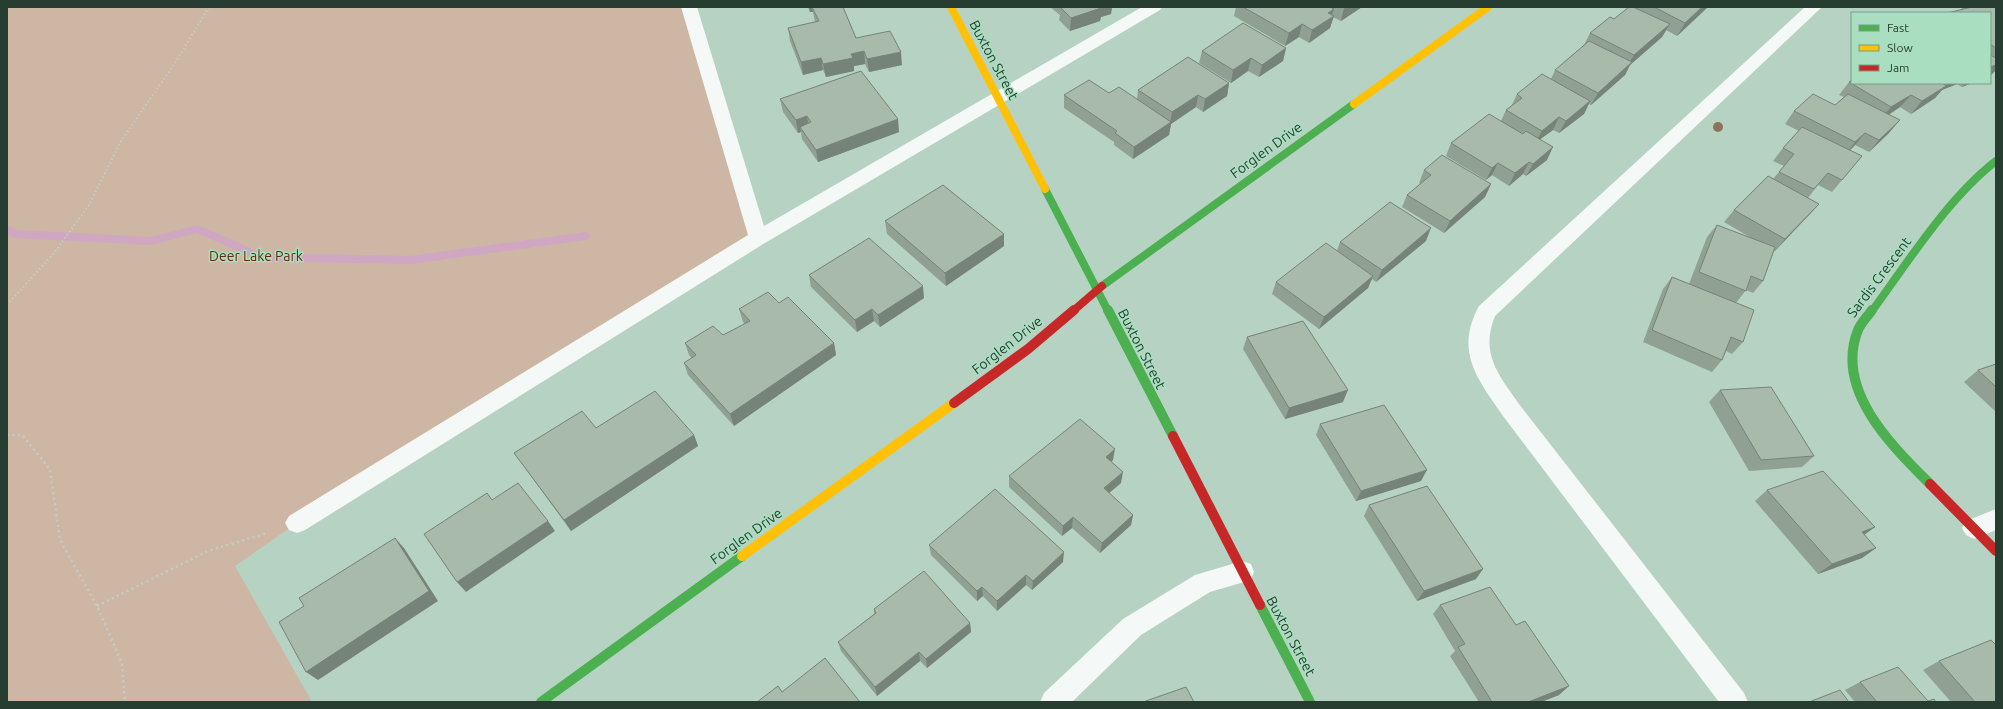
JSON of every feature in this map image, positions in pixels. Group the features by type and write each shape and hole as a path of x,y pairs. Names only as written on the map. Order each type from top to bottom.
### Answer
{"street":[{"name":"Buxton Street","path":"951,7 1096,291 1310,702"},
{"name":"Forglen Drive","path":"541,702 1028,349 1096,291 1488,7"},
{"name":"Sardis Crescent","path":"1996,161 1979,174 1950,206 1858,329 1852,345 1851,362 1854,381 1877,424 1896,449 1996,551"}],"lane":[{"path":"689,7 758,238"},
{"path":"297,523 758,238 1154,7"},
{"path":"1735,702 1511,410 1482,362 1478,345 1479,330 1486,312 1814,7"},
{"path":"1974,528 1996,519"},
{"path":"1053,702 1132,627 1204,583 1242,572"}],"path":[{"path":"7,305 54,253 89,205 122,141 175,63 209,7"},
{"path":"7,435 22,435 50,469 60,540 97,606 122,664 125,702"},
{"path":"97,606 208,551 297,523"}],"green space":[{"name":"Deer Lake Park","path":"7,7 689,7 758,238 297,523 235,566 312,702 7,702"}],"building":[{"path":"812,7 843,7 856,38 890,31 901,52 867,59 864,51 851,54 853,58 823,64 821,58 801,62 788,28 819,21"},
{"path":"1060,7 1100,7 1101,8 1071,18"},
{"path":"1243,7 1330,7 1334,9 1328,13 1334,16 1312,30 1302,24 1289,33"},
{"path":"1629,7 1633,7 1670,24 1634,55 1590,33 1610,17 1614,19"},
{"path":"1654,7 1702,7 1685,23"},
{"path":"1972,7 1996,7 1996,48 1991,45 1991,12 1951,12"},
{"path":"1243,23 1286,48 1262,65 1251,58 1233,70 1202,51"},
{"path":"1589,41 1632,62 1598,93 1555,70"},
{"path":"1991,56 1996,58 1996,65 1991,67"},
{"path":"1188,57 1229,83 1205,99 1198,95 1172,112 1138,90"},
{"path":"861,71 898,119 816,150 800,127 811,122 807,116 796,120 780,99"},
{"path":"1542,74 1590,101 1566,121 1559,117 1542,131 1506,110 1522,98 1517,94"},
{"path":"1089,80 1109,93 1119,87 1171,122 1134,147 1115,133 1117,131 1064,95"},
{"path":"1852,84 1943,84 1946,86 1922,101 1911,95 1891,107"},
{"path":"1813,94 1835,105 1848,94 1900,120 1879,140 1865,133 1855,142 1794,111"},
{"path":"1489,114 1523,134 1526,131 1553,147 1533,164 1529,162 1515,173 1498,163 1492,168 1451,143"},
{"path":"1802,127 1862,156 1842,180 1828,173 1814,189 1779,172 1794,154 1783,148"},
{"path":"1442,155 1491,184 1450,221 1407,195 1431,175 1424,170"},
{"path":"1768,176 1819,204 1785,239 1734,210"},
{"path":"943,185 1004,234 945,273 885,221"},
{"path":"1390,202 1431,228 1382,270 1340,242"},
{"path":"1717,225 1775,247 1763,281 1751,276 1746,291 1699,272"},
{"path":"869,238 923,286 878,315 872,309 855,320 809,275"},
{"path":"1326,243 1373,276 1324,317 1276,282"},
{"path":"1672,277 1754,310 1743,342 1731,337 1722,360 1652,330"},
{"path":"768,292 779,303 788,297 834,343 730,414 684,363 696,355 685,343 713,326 723,335 750,321 739,309"},
{"path":"1303,321 1348,390 1289,408 1247,337"},
{"path":"1996,364 1996,387 1978,370"},
{"path":"1771,387 1814,456 1761,460 1720,390"},
{"path":"655,391 694,435 564,520 514,453 582,411 596,428"},
{"path":"1384,405 1427,470 1361,491 1320,424"},
{"path":"1080,419 1115,449 1106,457 1123,472 1104,488 1133,515 1102,543 1073,517 1063,526 1009,476"},
{"path":"1823,471 1875,527 1862,532 1876,548 1832,564 1767,490"},
{"path":"518,483 548,521 457,582 424,534 487,493 492,500"},
{"path":"1427,486 1483,569 1424,591 1369,505"},
{"path":"995,489 1064,552 1033,581 1026,575 997,601 982,587 977,591 929,545"},
{"path":"395,538 429,591 306,672 279,622 304,606 299,598"},
{"path":"924,571 970,623 926,659 919,652 875,687 838,642 876,613 874,609"},
{"path":"1490,587 1516,625 1525,621 1569,686 1528,702 1492,702 1458,647 1465,644 1440,605"},
{"path":"1991,640 1996,645 1996,702 1975,702 1939,661"},
{"path":"825,658 860,702 757,702 778,686 782,692"},
{"path":"1898,667 1928,701 1934,699 1936,702 1877,702 1860,682"},
{"path":"1186,687 1194,702 1143,702"},
{"path":"1840,690 1849,702 1809,702"}],"waterway":[{"path":"7,229 15,234 151,241 198,229 261,257 410,260 586,236"}],"traffic: fast":[{"path":"1102,286 1354,104"},
{"path":"1930,484 1898,451 1870,415 1860,396 1854,375 1853,353 1858,329 1950,206 1979,174 1996,161"},
{"path":"1045,189 1173,436"},
{"path":"541,702 742,556"},
{"path":"1260,605 1310,702"}],"traffic: slow":[{"path":"951,7 1045,189"},
{"path":"1354,104 1488,7"},
{"path":"742,556 954,403"}],"traffic: jam":[{"path":"954,403 1028,349 1102,286"},
{"path":"1173,436 1260,605"},
{"path":"1930,484 1996,551"}]}
